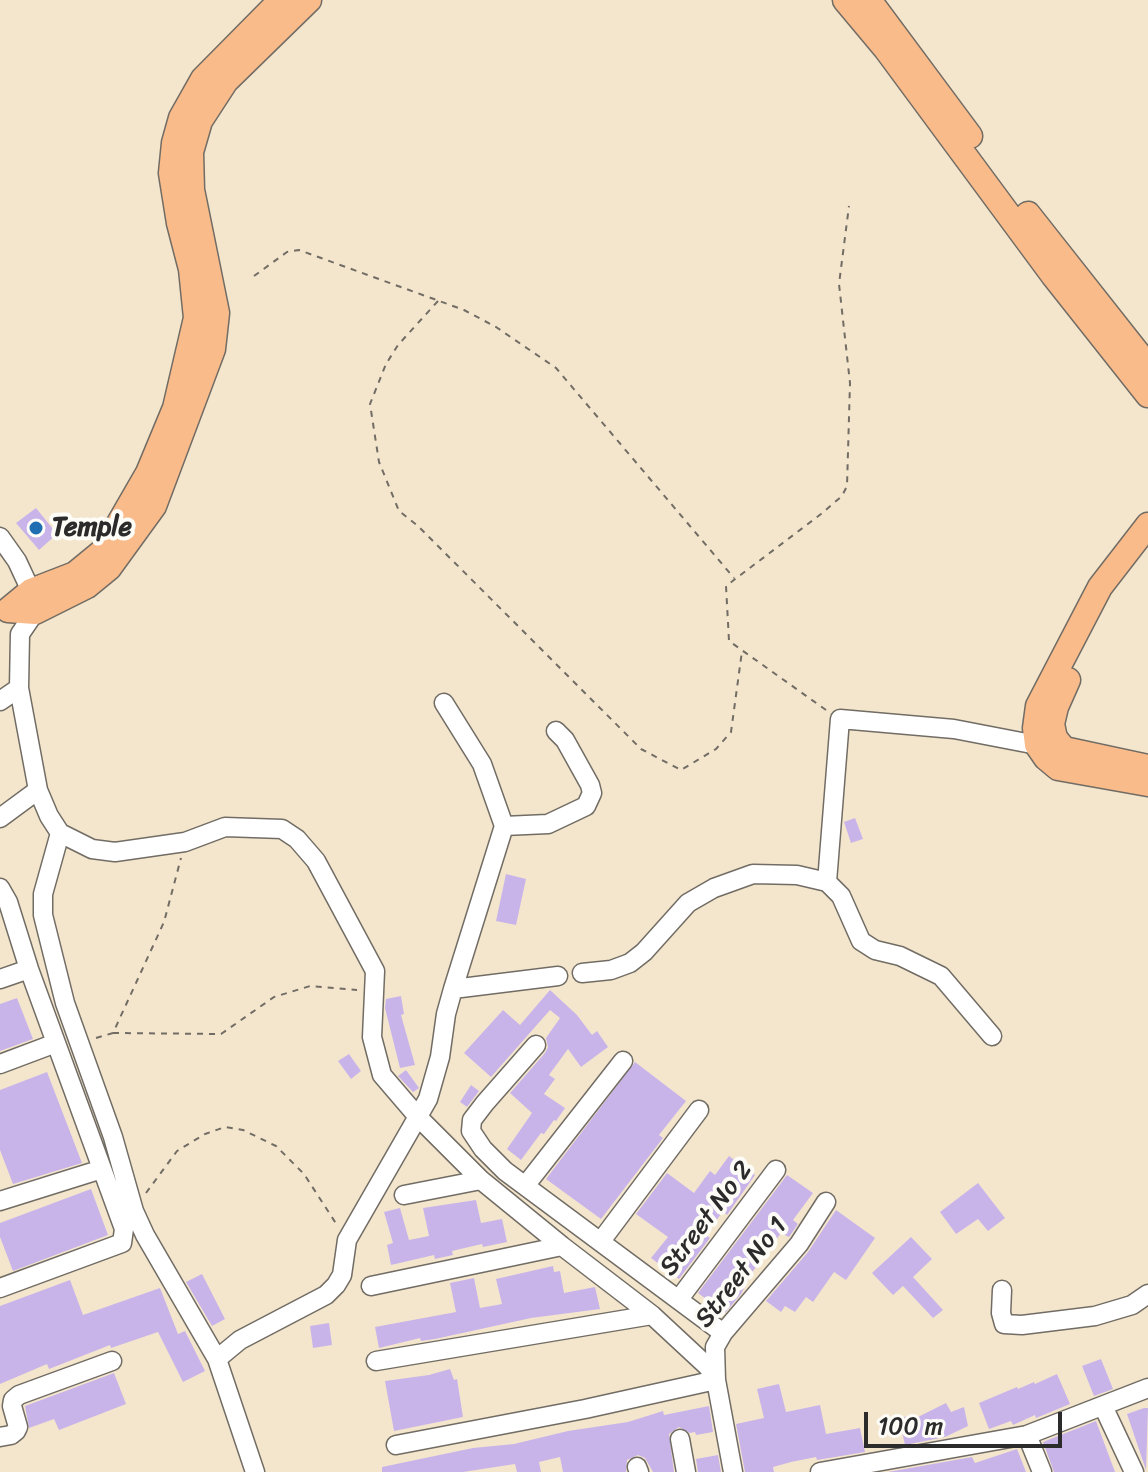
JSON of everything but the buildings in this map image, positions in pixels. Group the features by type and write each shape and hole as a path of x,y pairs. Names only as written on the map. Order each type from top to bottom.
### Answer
{"main road":[{"path":"33,601 75,574 103,551 141,486 159,447 175,408 196,318 191,269 171,173 174,143 181,118 203,79 281,0"},
{"path":"4,612 87,586 109,568 154,506 213,349 217,313 192,190 191,152 200,121 226,81 309,0"},
{"path":"845,0 886,49 1053,275 1148,395"},
{"path":"869,0 985,158 1148,366"},
{"path":"1148,525 1100,587 1038,706 1035,728 1037,745 1058,768 1148,784"},
{"path":"1148,550 1116,588 1101,615 1056,707 1052,724 1055,738 1064,749 1148,767"}],"street":[{"path":"0,537 17,561 33,601 20,634 19,688 38,790 60,833 92,849 115,852 185,842 225,827 282,829 297,839 316,861 375,971 372,1037 382,1075 418,1117 481,1180 652,1315 708,1367 716,1380 396,1445"},
{"path":"0,701 19,688"},
{"path":"217,1359 240,1340 326,1295 342,1275 347,1240 428,1099 440,1057 446,1014 504,826 482,764 444,703"},
{"path":"827,882 840,719 954,729 1037,745"},
{"path":"504,826 548,824 586,806 592,793 590,785 565,740 556,731"},
{"path":"0,818 38,790"},
{"path":"60,833 43,894 43,915 65,1003 113,1137 134,1211 217,1359 255,1472"},
{"path":"582,973 611,970 630,963 644,952 688,903 714,888 753,874 797,875 827,882 841,896 861,941 875,950 900,956 941,976 957,991 992,1036"},
{"path":"0,888 8,902 29,969 124,1229 122,1243 0,1288"},
{"path":"0,979 29,969"},
{"path":"453,989 558,976"},
{"path":"0,1064 56,1043"},
{"path":"536,1045 472,1120 471,1131 483,1149 505,1171 723,1333"},
{"path":"525,1186 623,1061"},
{"path":"601,1241 699,1110"},
{"path":"0,1201 102,1169"},
{"name":"Street No 2","path":"679,1299 776,1170"},
{"path":"404,1195 481,1180"},
{"name":"Street No 1","path":"733,1472 716,1380 715,1347 723,1333 799,1244 826,1202"},
{"path":"371,1286 562,1246"},
{"path":"1002,1290 1004,1324 1022,1325 1095,1316 1132,1305 1148,1294"},
{"path":"376,1361 652,1315"},
{"path":"0,1437 11,1435 18,1427 12,1406 19,1395 112,1361"},
{"path":"820,1472 1027,1435 1148,1388"},
{"path":"1103,1406 1134,1472"},
{"path":"1027,1435 1042,1472"},
{"path":"680,1439 686,1472"}],"path":[{"path":"840,719 729,641 726,586 821,514 842,496 847,486 850,383 839,284 849,206"},
{"path":"254,276 287,252 299,250 464,310 496,327 556,368 735,579"},
{"path":"438,301 398,345 386,364 370,404 379,462 399,511 418,526 641,749 681,770 716,749 731,732 742,651"},
{"path":"113,1033 164,922 185,842"},
{"path":"80,1043 113,1033 221,1034 274,997 310,986 375,992"},
{"path":"134,1211 177,1151 205,1134 225,1127 243,1130 276,1146 304,1174 347,1240"}],"place":[{"name":"Temple","path":"36,528"}]}
